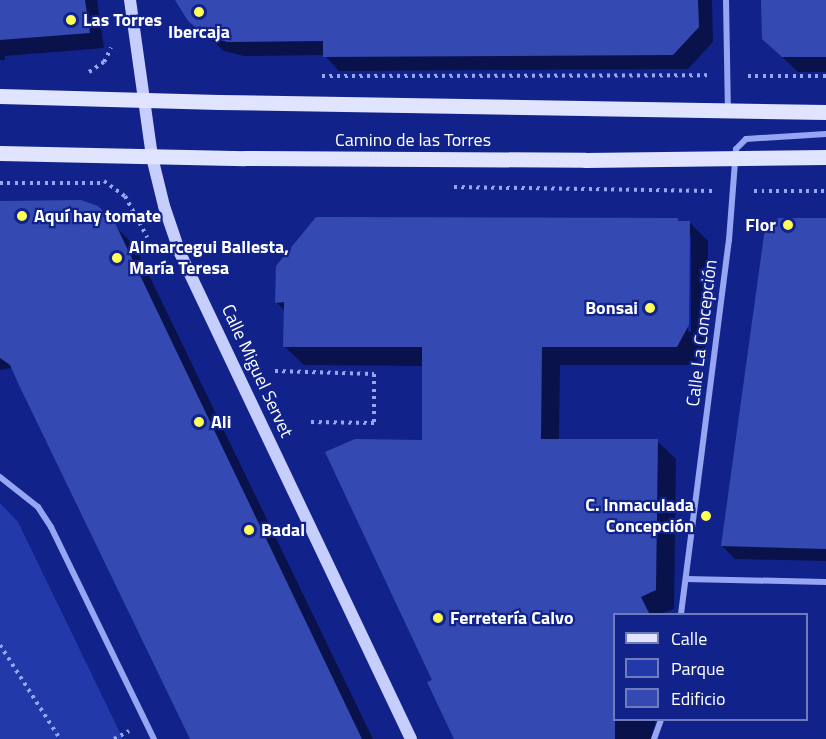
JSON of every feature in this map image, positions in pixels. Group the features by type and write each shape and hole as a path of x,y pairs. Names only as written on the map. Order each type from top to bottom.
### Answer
{"main road":[{"name":"Calle Miguel Servet","path":"130,0 152,157 164,206 180,253 411,739"},
{"name":"Camino de las Torres","path":"0,96 826,112"},
{"name":"Camino de las Torres","path":"0,153 75,153 152,157 662,160 826,157"}],"street":[{"path":"726,0 728,111"},
{"path":"734,157 738,145 746,139 826,134"},
{"name":"Calle La Concepción","path":"681,613 729,240 734,157"},
{"path":"0,477 27,497 51,527 154,739"},
{"path":"686,579 826,582"},
{"path":"654,739 661,721"}],"path":[{"path":"83,73 94,73"},
{"path":"317,76 826,76"},
{"path":"275,371 374,374 374,423 311,422"},
{"path":"0,645 60,739"}],"green space":[{"path":"0,503 18,522 123,739 0,739"}],"building":[{"path":"0,0 85,0 90,33 0,40"},
{"path":"175,0 698,0 699,27 673,55 323,57 323,41 228,42 208,37 188,21"},
{"path":"761,0 826,0 826,57 782,57 762,39"},
{"path":"81,200 98,206 115,223 362,739 190,739 10,365 0,358 0,201"},
{"path":"316,217 678,218 678,221 690,221 689,325 677,347 542,347 541,439 658,439 656,590 641,597 649,613 613,613 615,739 454,739 427,682 432,680 325,452 355,439 422,440 422,347 283,347 284,302 275,303 276,266"},
{"path":"778,218 826,218 826,549 721,546 765,228"}],"place":[{"name":"Ibercaja","path":"199,12"},
{"name":"Las Torres","path":"71,20"},
{"name":"Aquí hay tomate","path":"22,216"},
{"name":"Flor","path":"788,225"},
{"name":"Almarcegui Ballesta, María Teresa","path":"117,258"},
{"name":"Bonsai","path":"650,308"},
{"name":"Ali","path":"199,422"},
{"name":"C. Inmaculada Concepción","path":"706,516"},
{"name":"Badal","path":"249,530"},
{"name":"Ferretería Calvo","path":"438,618"}]}
